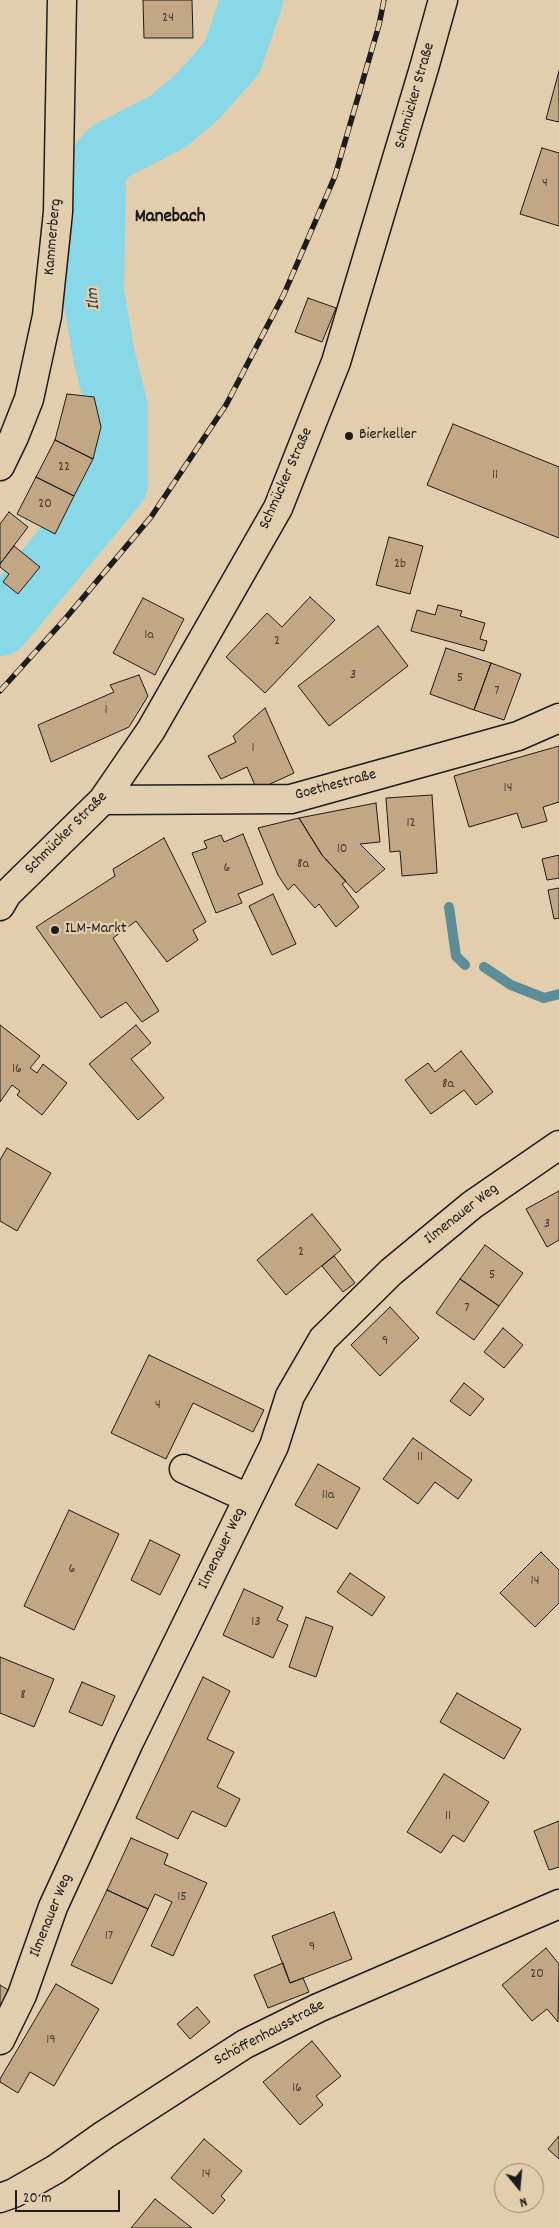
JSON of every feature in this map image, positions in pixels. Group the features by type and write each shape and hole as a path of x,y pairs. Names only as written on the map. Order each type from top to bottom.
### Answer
{"street":[{"name":"Kammerberg","path":"0,466 29,399 47,316 58,212 62,0"},
{"name":"Schmücker Straße","path":"2,896 104,800 151,730 278,508 336,362 443,0"},
{"name":"Goethestraße","path":"104,800 234,801 291,799 518,736 559,718"},
{"name":"Ilmenauer Weg","path":"0,2040 22,1995 57,1898 129,1742 274,1446 290,1396 323,1339 391,1272 472,1204 559,1146"},
{"path":"184,1468 248,1498"},
{"name":"Schöffenhausstraße","path":"0,2198 14,2194 56,2169 120,2124 245,2044 318,2008 559,1904"}],"building":[{"path":"143,0 192,0 193,38 144,38"},
{"path":"559,71 559,122 546,119"},
{"path":"542,148 559,153 559,226 520,214"},
{"path":"308,298 336,308 322,342 295,332"},
{"path":"67,394 94,397 101,427 93,459 55,440"},
{"path":"453,424 559,467 559,538 427,485"},
{"path":"55,440 93,459 74,496 36,477"},
{"path":"36,477 74,496 55,534 17,514"},
{"path":"9,512 28,527 0,564 0,524"},
{"path":"389,537 423,546 410,594 376,585"},
{"path":"14,546 40,567 18,594 3,582 9,574 0,567 0,564"},
{"path":"310,597 335,620 265,693 226,657 267,613 282,627"},
{"path":"143,598 184,619 155,675 113,653"},
{"path":"438,605 462,611 460,616 485,623 480,639 487,641 484,651 411,631 417,610 435,615"},
{"path":"378,626 408,666 329,726 298,686"},
{"path":"446,648 491,663 474,710 430,694"},
{"path":"491,663 521,674 504,720 474,710"},
{"path":"139,675 148,696 129,727 51,762 38,725 114,692 110,685"},
{"path":"265,708 294,773 257,790 247,767 221,779 208,756 236,742 233,736"},
{"path":"559,746 559,802 543,807 547,821 522,828 517,813 469,827 454,776"},
{"path":"432,795 437,873 402,876 400,851 390,852 386,798"},
{"path":"376,803 380,842 360,844 385,869 356,893 322,855 299,818"},
{"path":"299,818 322,855 346,881 342,884 359,907 336,927 319,904 315,908 294,884 288,890 278,875 258,828"},
{"path":"243,834 263,884 238,894 242,903 216,913 192,853 207,848 204,841 221,835 224,842"},
{"path":"164,838 206,922 193,930 198,940 167,962 136,921 113,938 159,1011 142,1022 126,1002 101,1018 36,927 115,876 113,869"},
{"path":"559,855 559,878 547,880 542,859"},
{"path":"559,888 559,918 554,919 548,890"},
{"path":"273,894 296,944 272,955 249,906"},
{"path":"0,1025 40,1056 30,1068 37,1073 43,1064 67,1083 42,1115 17,1095 20,1091 12,1085 0,1102"},
{"path":"136,1025 151,1043 131,1059 164,1098 138,1120 89,1064"},
{"path":"461,1051 493,1092 476,1105 464,1090 431,1114 405,1080 428,1063 435,1072"},
{"path":"7,1148 51,1173 17,1231 0,1221 0,1160"},
{"path":"559,1191 559,1240 547,1247 526,1209"},
{"path":"312,1214 341,1250 286,1295 257,1260"},
{"path":"485,1245 523,1273 499,1306 460,1279"},
{"path":"334,1256 355,1283 343,1292 322,1266"},
{"path":"460,1279 499,1306 474,1340 436,1313"},
{"path":"390,1307 419,1338 380,1376 351,1345"},
{"path":"503,1328 523,1345 504,1368 484,1352"},
{"path":"149,1355 264,1410 253,1432 193,1403 166,1459 111,1433"},
{"path":"464,1383 484,1399 470,1416 450,1401"},
{"path":"413,1438 472,1480 458,1499 435,1482 418,1504 383,1479"},
{"path":"318,1464 360,1488 337,1529 295,1505"},
{"path":"69,1510 119,1534 74,1630 24,1606"},
{"path":"150,1540 180,1555 160,1595 131,1580"},
{"path":"541,1552 559,1570 559,1603 535,1627 500,1593"},
{"path":"350,1573 385,1597 372,1616 337,1592"},
{"path":"244,1589 283,1607 277,1620 288,1625 273,1658 223,1635"},
{"path":"306,1617 333,1627 316,1677 289,1667"},
{"path":"0,1657 54,1679 34,1727 0,1713"},
{"path":"203,1677 230,1691 207,1739 234,1752 217,1787 240,1799 226,1827 192,1811 178,1839 136,1818"},
{"path":"82,1682 115,1696 102,1726 69,1712"},
{"path":"457,1693 521,1729 504,1759 440,1722"},
{"path":"444,1774 489,1802 464,1842 453,1835 441,1853 407,1832"},
{"path":"559,1821 559,1867 549,1870 534,1831"},
{"path":"131,1838 168,1854 164,1864 207,1883 173,1956 151,1946 172,1902 155,1894 148,1909 107,1890"},
{"path":"107,1890 148,1909 112,1984 71,1965"},
{"path":"334,1912 352,1959 290,1983 272,1936"},
{"path":"546,1948 559,1964 558,2022 547,2009 532,2021 502,1985"},
{"path":"283,1963 290,1983 303,1978 309,1992 268,2008 254,1975"},
{"path":"56,1984 99,2009 54,2086 30,2072 18,2093 0,2082 0,2079"},
{"path":"0,1985 13,1993 0,2013"},
{"path":"197,2007 210,2022 190,2039 177,2024"},
{"path":"312,2041 341,2076 316,2096 323,2105 300,2125 263,2082"},
{"path":"559,2136 559,2159 548,2149"},
{"path":"204,2139 242,2171 221,2196 225,2200 213,2214 171,2178"},
{"path":"155,2199 192,2228 131,2228"}],"waterway":[{"name":"Ilm","path":"0,625 117,484 117,408 104,356 93,292 95,170 109,152 169,121 198,96 232,58 252,0"},
{"path":"449,907 456,956 465,965"},
{"path":"484,967 511,985 544,998 559,994"}],"railway":[{"path":"0,691 65,619 151,517 226,405 284,294 335,176 379,25 384,0"}],"place":[{"name":"Bierkeller","path":"349,436"},
{"name":"ILM-Markt","path":"55,930"}],"district":[{"name":"Manebach","path":"170,218"}]}
